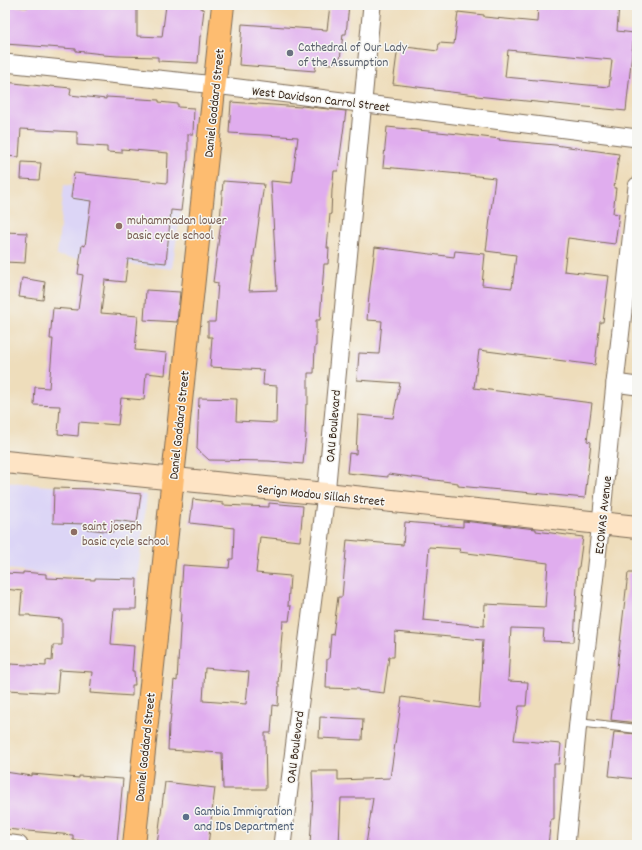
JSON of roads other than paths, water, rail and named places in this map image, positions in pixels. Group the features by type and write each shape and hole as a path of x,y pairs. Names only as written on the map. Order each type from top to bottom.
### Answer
{"highway":[{"name":"Daniel Goddard Street","path":"134,845 223,5"}],"street":[{"name":"OAU Boulevard","path":"282,845 326,494 372,5"},
{"name":"West Davidson Carrol Street","path":"5,63 215,85 637,138"},
{"name":"ECOWAS Avenue","path":"566,845 578,722 637,186"},
{"path":"615,383 637,386"},
{"name":"Serign Modou Sillah Street","path":"5,462 601,522 637,527"},
{"path":"5,843 19,845"}],"lane":[{"path":"578,722 637,728"}],"place":[{"name":"Cathedral of Our Lady of the Assumption","path":"290,53"},
{"name":"muhammadan lower basic cycle school","path":"119,226"},
{"name":"saint joseph basic cycle school","path":"74,532"},
{"name":"Gambia Immigration and IDs Department","path":"186,817"}]}
